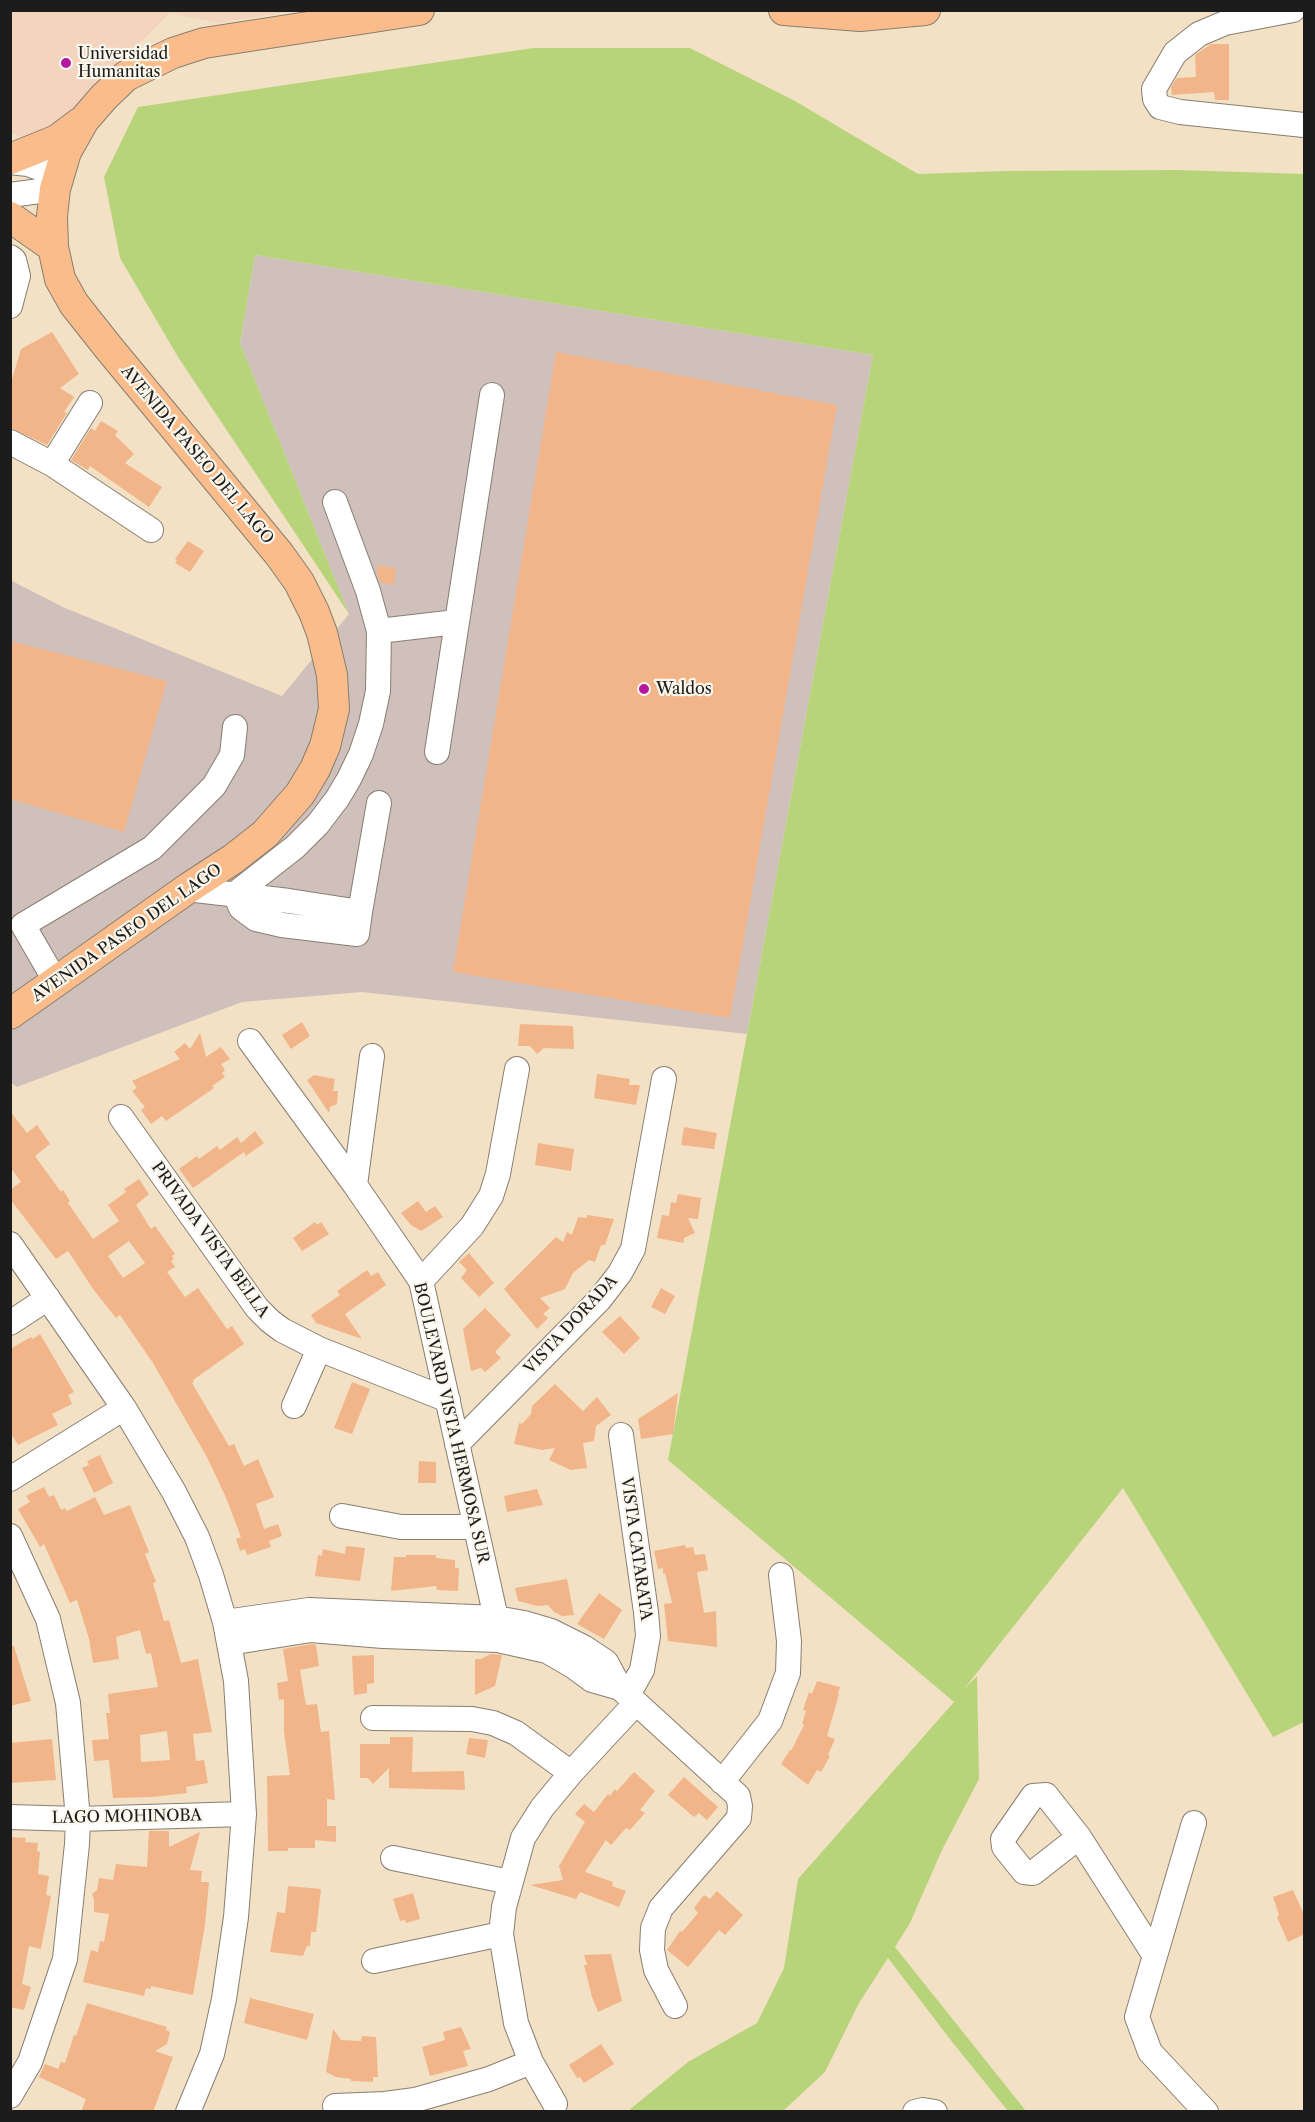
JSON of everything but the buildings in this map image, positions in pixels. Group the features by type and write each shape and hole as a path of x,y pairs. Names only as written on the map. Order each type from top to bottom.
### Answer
{"main road":[{"path":"27,161 84,120 126,76 173,52 204,43 419,10"},
{"path":"784,10 860,16 925,10"},
{"name":"AVENIDA PASEO DEL LAGO","path":"21,213 52,216 27,161"},
{"name":"AVENIDA PASEO DEL LAGO","path":"10,1014 233,859 265,834 300,794 315,769 330,729 334,709 332,675 322,633 299,582 279,554 75,304 21,213"}],"street":[{"path":"1293,10 1225,23 1198,34 1175,53 1154,89 1155,99 1161,107 1180,112 1305,125"},
{"path":"21,213 27,161"},
{"path":"10,257 14,260 18,276 10,306"},
{"path":"436,752 492,395"},
{"path":"52,465 90,403"},
{"path":"10,442 52,465 151,530"},
{"path":"235,894 294,847 318,824 350,779 371,724 378,691 379,631 368,591 335,502"},
{"path":"379,631 456,622"},
{"path":"56,982 23,925 152,848 214,786 232,755 235,727"},
{"path":"187,889 360,912 379,803"},
{"name":"BOULEVARD VISTA HERMOSA SUR","path":"250,1041 355,1185 421,1281 497,1629"},
{"path":"355,1185 372,1056"},
{"path":"421,1281 472,1226 491,1196 498,1174 518,1070"},
{"name":"VISTA DORADA","path":"457,1444 600,1299 620,1273 633,1249 664,1078"},
{"name":"PRIVADA VISTA BELLA","path":"121,1117 257,1308 282,1330 319,1348 448,1400"},
{"path":"10,1244 124,1408 174,1492 197,1537 211,1575 227,1632 236,1681 244,1815 236,1917 224,2000 212,2054 188,2112"},
{"path":"10,1323 48,1298"},
{"path":"294,1406 319,1348"},
{"path":"10,1479 124,1408"},
{"name":"VISTA CATARATA","path":"555,2104 531,2062 516,2023 501,1934 504,1907 523,1838 542,1808 571,1773 628,1695 642,1670 648,1636 646,1612 621,1435"},
{"path":"342,1516 401,1527 475,1527"},
{"path":"10,1536 48,1619 68,1703 78,1819 65,1959 30,2062 10,2096"},
{"path":"722,1782 770,1720 788,1673 789,1641 781,1575"},
{"path":"227,1632 309,1610 384,1625 497,1629 524,1623 551,1631 585,1648 606,1662 628,1695 738,1796 739,1818 661,1908 653,1928 652,1950 656,1970 675,2006"},
{"path":"373,1718 472,1719 493,1723 516,1733 571,1773"},
{"name":"LAGO MOHINOBA","path":"10,1817 78,1819 244,1815"},
{"path":"1194,1823 1137,2017 1150,2052 1206,2112"},
{"path":"1079,1837 1155,1956"},
{"path":"393,1858 510,1882"},
{"path":"374,1961 501,1934"},
{"path":"335,2106 415,2100 489,2079 531,2062"},
{"path":"915,2112 923,2110 935,2112"}],"shaded area":[{"name":"Universidad Humanitas","path":"11,11 296,11 217,23 170,13 54,127 30,142 11,132"},
{"path":"255,255 873,355 747,1034 362,992 242,1002 17,1087 10,1082 10,580 65,608 282,696 349,614 240,343"}],"green space":[{"path":"533,48 690,48 795,101 918,174 1178,170 1304,174 1304,1722 1273,1737 1123,1488 964,1689 977,1676 979,1779 942,1850 910,1923 895,1947 1026,2111 1008,2111 888,1958 859,2003 825,2072 783,2111 628,2111 688,2062 757,2023 784,1968 798,1879 954,1702 668,1460 873,355 255,255 240,343 349,614 178,357 120,258 104,177 138,107"}],"place":[{"name":"Universidad Humanitas","path":"66,63"},
{"name":"Waldos","path":"644,689"}]}
